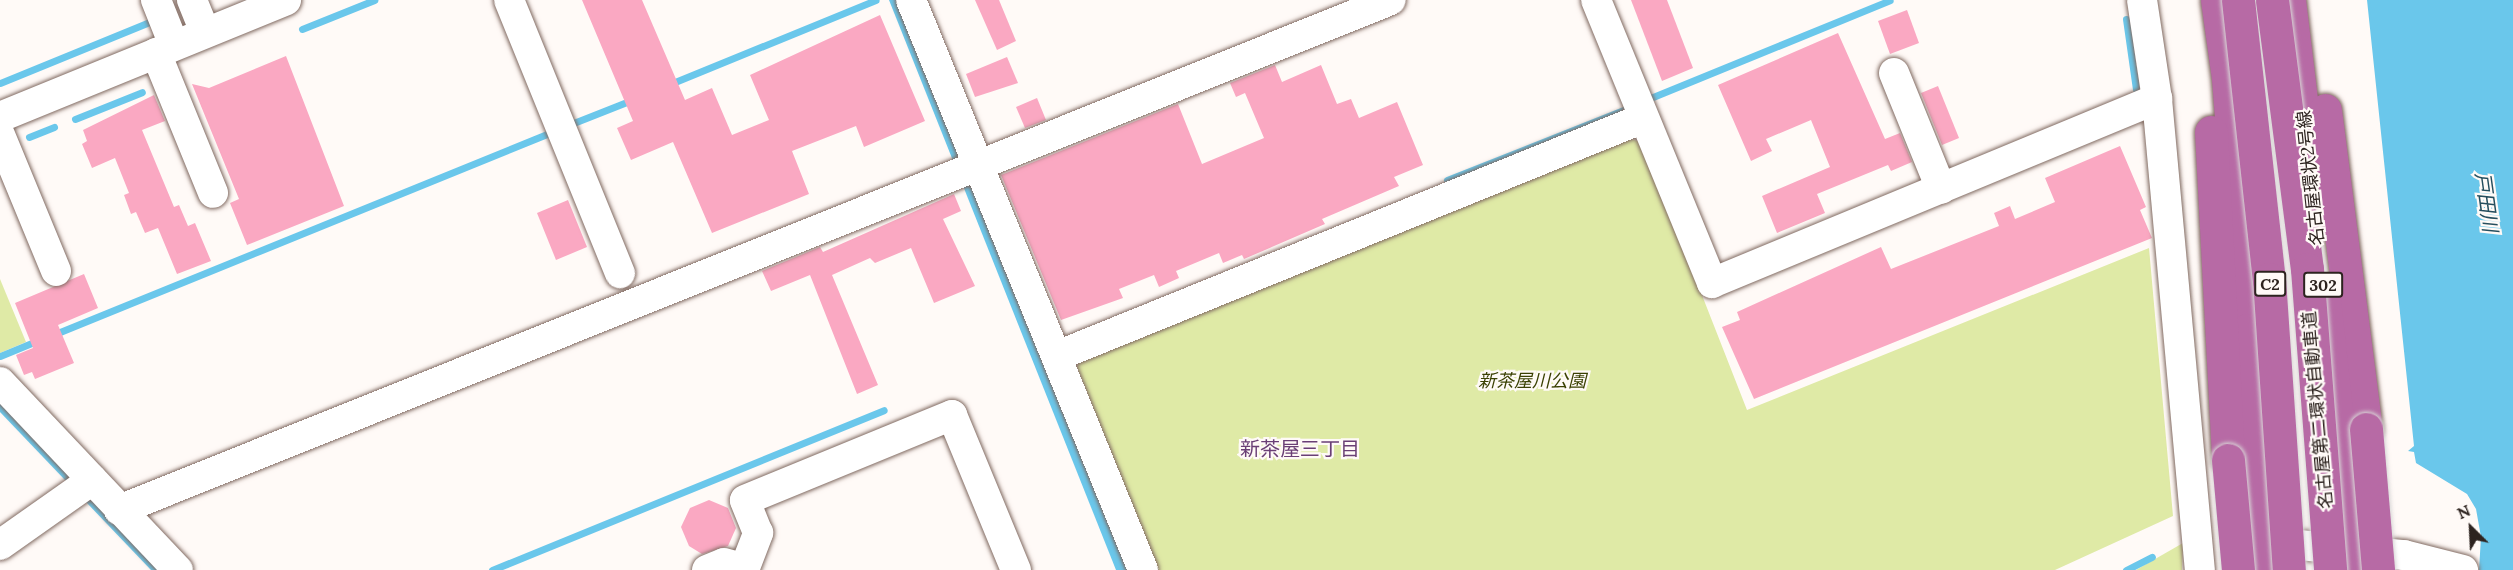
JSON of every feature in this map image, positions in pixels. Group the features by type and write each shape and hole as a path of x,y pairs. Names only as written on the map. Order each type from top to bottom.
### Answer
{"highway":[{"path":"2206,0 2228,460 2238,570"},
{"path":"2217,0 2228,78 2270,561"},
{"name":"名古屋第二環状自動車道","path":"2238,0 2269,279 2289,570"},
{"name":"名古屋第二環状自動車道","path":"2272,0 2346,563"},
{"name":"名古屋環状2号線","path":"2289,0 2346,563"},
{"path":"2301,0 2322,83 2366,429 2378,570"}],"street":[{"path":"156,0 165,49 213,193"},
{"path":"192,0 205,32"},
{"path":"0,117 286,0"},
{"path":"509,0 620,273"},
{"path":"911,0 968,169 1057,356 1143,570"},
{"path":"119,510 1391,0"},
{"path":"1596,0 1712,283 2157,99"},
{"path":"2142,0 2157,99 2200,566 2270,561 2458,569"},
{"path":"1894,73 1941,189"},
{"path":"1057,356 1644,118"},
{"path":"0,135 56,271"},
{"path":"0,382 82,486 119,510 178,570"},
{"path":"707,570 724,563 743,569 758,533 745,500 952,415 1016,570"},
{"path":"0,545 82,486"}],"green space":[{"name":"新茶屋川公園","path":"1630,139 1642,142 1747,410 2149,248 2173,516 2055,570 1158,570 1077,367 1081,357"},
{"path":"0,279 26,342 0,353"},
{"path":"2183,543 2182,570 2136,570"}],"water":[{"path":"889,0 898,0 1127,570 1116,570"},
{"name":"戸田川","path":"2367,0 2513,0 2513,570 2479,570 2481,537 2476,509 2467,494 2416,463 2414,452 2408,451 2414,446"},
{"path":"0,395 167,570 151,570 0,412"}],"building":[{"path":"582,0 642,0 685,100 712,88 732,135 769,120 750,75 880,15 925,121 864,147 856,126 792,151 809,194 712,233 673,142 631,160 617,128 633,121"},
{"path":"975,0 999,0 1016,41 997,50"},
{"path":"1631,0 1667,0 1693,68 1662,81"},
{"path":"1907,10 1919,43 1890,54 1878,21"},
{"path":"1838,33 1885,139 1900,133 1912,162 1891,171 1888,165 1817,194 1825,213 1777,233 1762,196 1830,167 1811,120 1766,139 1772,151 1751,161 1718,85"},
{"path":"286,56 344,206 247,245 230,203 239,199 192,84 209,88"},
{"path":"1007,57 1018,83 975,97 966,74"},
{"path":"1275,65 1282,82 1321,65 1337,104 1351,99 1359,118 1397,102 1423,165 1394,177 1399,186 1322,219 1325,224 1244,259 1242,255 1223,263 1219,253 1176,271 1179,278 1159,287 1154,275 1119,289 1123,298 1061,320 1001,175 1178,104 1202,164 1264,138 1245,93 1236,97 1230,83"},
{"path":"1938,86 1959,138 1942,145 1921,93"},
{"path":"154,95 165,121 142,130 174,207 179,205 188,226 195,223 211,261 177,274 158,228 145,233 136,212 131,214 124,195 129,193 115,158 92,168 82,144 87,141 83,130"},
{"path":"1037,98 1046,120 1025,128 1016,107"},
{"path":"2120,146 2146,207 2140,210 2152,238 1754,399 1722,327 1740,320 1737,312 1881,247 1891,269 1999,226 1994,213 2010,206 2015,219 2055,202 2045,178"},
{"path":"954,194 961,211 943,219 975,286 934,303 911,248 875,263 870,258 832,275 878,385 857,394 810,275 771,291 762,271 820,247 823,252"},
{"path":"568,200 587,247 556,260 537,213"},
{"path":"84,274 98,308 58,325 74,363 35,379 32,372 24,375 16,355 33,348 15,303"},
{"path":"709,500 728,508 736,528 728,546 702,554 689,546 681,527 690,508"}],"waterway":[{"path":"302,29 374,0"},
{"path":"670,84 876,0"},
{"path":"1648,99 1890,0"},
{"path":"2126,19 2136,89"},
{"path":"0,83 154,20"},
{"path":"75,119 142,92"},
{"path":"571,124 632,100"},
{"path":"1447,180 1629,108"},
{"path":"29,137 54,127"},
{"path":"55,334 547,134"},
{"path":"0,356 39,340"},
{"path":"492,570 884,410"},
{"path":"2126,570 2152,557"}],"district":[{"name":"新茶屋三丁目","path":"1300,448"}]}
